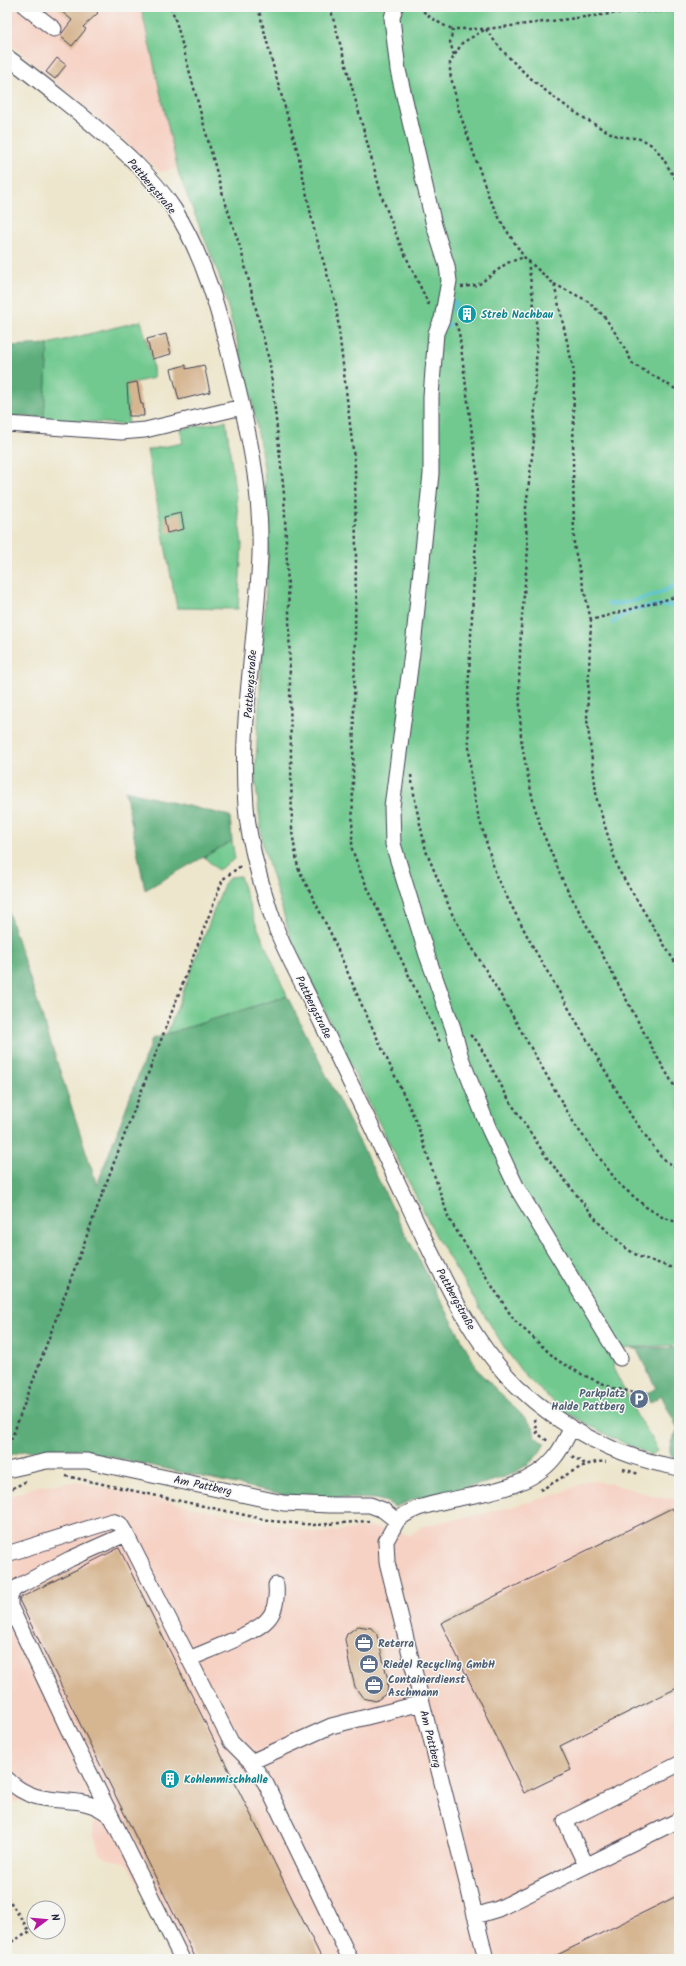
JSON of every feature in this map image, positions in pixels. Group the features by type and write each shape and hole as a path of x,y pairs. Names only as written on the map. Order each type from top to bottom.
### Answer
{"street":[{"path":"26,7 54,29"},
{"path":"395,7 392,18 398,70 431,210 447,266 449,281 442,319 436,333 431,396 431,474 414,637 392,807 393,844 427,955 453,1028 461,1058 489,1129 517,1188 620,1358"},
{"name":"Pattbergstraße","path":"7,58 29,73 102,133 141,169 173,207 196,251 210,287 242,407 259,494 259,579 244,753 246,808 249,863 277,931 445,1282 479,1340 514,1383 548,1412 571,1429 621,1453 659,1465 679,1468"},
{"path":"7,424 121,432 145,430 242,407"},
{"path":"395,1523 404,1514 421,1507 501,1488 530,1477 545,1468 560,1450 571,1429"},
{"name":"Am Pattberg","path":"7,1470 47,1461 87,1461 283,1503 370,1505 383,1510 395,1523 386,1541 386,1562 486,1959"},
{"path":"7,1554 112,1521 120,1524 231,1742 251,1762 266,1784 350,1959"},
{"path":"126,1534 70,1559 21,1585 13,1590 10,1597 10,1606 182,1959"},
{"path":"189,1659 254,1629 268,1620 274,1607 276,1585"},
{"path":"251,1762 331,1726 422,1703"},
{"path":"586,1865 565,1821 679,1764"},
{"path":"7,1779 19,1790 29,1796 94,1805 113,1818"},
{"path":"475,1916 498,1909 679,1820"}],"path":[{"path":"171,7 222,192 240,250 270,364 284,494 289,611 292,832 298,868 331,934 364,1010 416,1121 449,1219 514,1320 557,1360 570,1368 613,1388 638,1393"},
{"path":"258,7 274,70 298,153 314,229 336,305 356,467 352,849 362,876 444,1050"},
{"path":"330,7 382,197 399,242 432,312"},
{"path":"419,7 445,26 453,29 486,29 626,12 679,11"},
{"path":"453,29 450,42 454,55"},
{"path":"486,29 462,43 450,63 450,73 468,140 490,200 503,225 528,261 554,284 586,300 604,316 617,333 633,364 679,391"},
{"path":"486,29 498,46 534,81 594,124 617,136 640,138 649,143 661,155 679,183"},
{"path":"524,257 507,263 478,285 446,296 459,332 477,472 476,537 468,688 468,744 472,785 485,843 497,878 514,914 629,1112 661,1157 679,1170"},
{"path":"528,261 536,329 535,426 525,516 528,549 521,628 519,681 522,738 526,767 534,805 558,869 604,958 679,1094"},
{"path":"554,284 574,372 572,461 574,546 591,620 587,719 597,800 618,869 679,969"},
{"path":"591,620 679,596"},
{"path":"411,771 416,806 426,851 453,916 574,1125 619,1184 646,1207 679,1223"},
{"path":"241,858 249,863"},
{"path":"244,872 249,863"},
{"path":"7,1450 113,1165 223,879 249,863"},
{"path":"453,1028 469,1034 477,1042 508,1100 546,1158 600,1224 627,1249 640,1257 679,1270"},
{"path":"533,1418 537,1433 560,1450 585,1464"},
{"path":"61,1475 272,1521 314,1525 370,1521 395,1523"},
{"path":"7,1491 28,1480"},
{"path":"7,1897 30,1932 7,1944"}],"shaded area":[{"path":"7,7 141,7 177,168 161,172 7,41"},
{"path":"588,1480 613,1484 661,1498 679,1499 679,1959 176,1959 130,1867 124,1862 108,1859 100,1854 93,1833 94,1822 92,1814 76,1808 20,1801 7,1803 7,1498 37,1486 76,1482 316,1533 373,1527 410,1535 423,1526 507,1508 561,1493"}],"green space":[{"path":"141,7 679,7 679,1345 624,1348 616,1353 613,1368 638,1418 655,1443 657,1451 651,1455 611,1437 565,1412 525,1376 506,1350 438,1240 354,1073 292,942 263,846 255,777 268,552 264,467 250,389 219,275 179,175"},
{"path":"141,321 152,359 154,378 127,384 129,396 128,425 44,418 48,344"},
{"path":"48,344 44,418 7,416 7,346"},
{"path":"226,421 242,544 238,609 177,608 147,450 183,443 180,429"},
{"path":"125,791 230,816 232,841 145,890"},
{"path":"232,841 235,859 218,870 204,857"},
{"path":"240,876 254,919 287,996 167,1034 224,884 230,877"},
{"path":"7,908 97,1185 152,1039 287,996 403,1229 479,1372 533,1426 535,1437 545,1443 535,1458 522,1468 505,1477 486,1483 428,1495 395,1507 387,1502 375,1499 295,1497 75,1449 24,1451 7,1456"},
{"path":"631,1348 679,1348 679,1460 672,1458 670,1450 671,1443 678,1429 661,1395 650,1403 646,1394 656,1388 637,1350"}],"building":[{"path":"56,7 92,7 98,13 83,27 86,29 72,46 60,36 72,20"},
{"path":"57,58 66,65 55,79 46,72"},
{"path":"166,334 171,354 152,359 147,339"},
{"path":"186,365 186,369 204,365 210,392 179,400 171,369"},
{"path":"137,382 141,404 143,404 144,416 129,416 127,384"},
{"path":"181,513 184,529 167,533 164,517"},
{"path":"672,1508 679,1522 679,1687 560,1746 571,1770 524,1793 441,1623"},
{"name":"Kohlenmischhalle","path":"119,1548 322,1959 196,1959 19,1600 20,1598"},
{"path":"358,1626 371,1628 376,1632 388,1680 387,1693 376,1701 363,1698 355,1687 349,1663 345,1639 347,1634"},
{"path":"679,1895 679,1959 549,1959"}],"waterway":[{"path":"452,300 456,303 454,311"},
{"path":"608,604 625,603 646,598 666,590 679,580"},
{"path":"613,623 627,613 644,607 662,605 679,606"}],"place":[{"name":"Streb Nachbau","path":"467,314"},
{"name":"Parkplatz Halde Pattberg","path":"639,1399"},
{"name":"Reterra","path":"364,1643"},
{"name":"Riedel Recycling GmbH","path":"369,1664"},
{"name":"Containerdienst Aschmann","path":"374,1685"},
{"name":"Kohlenmischhalle","path":"170,1779"}]}
